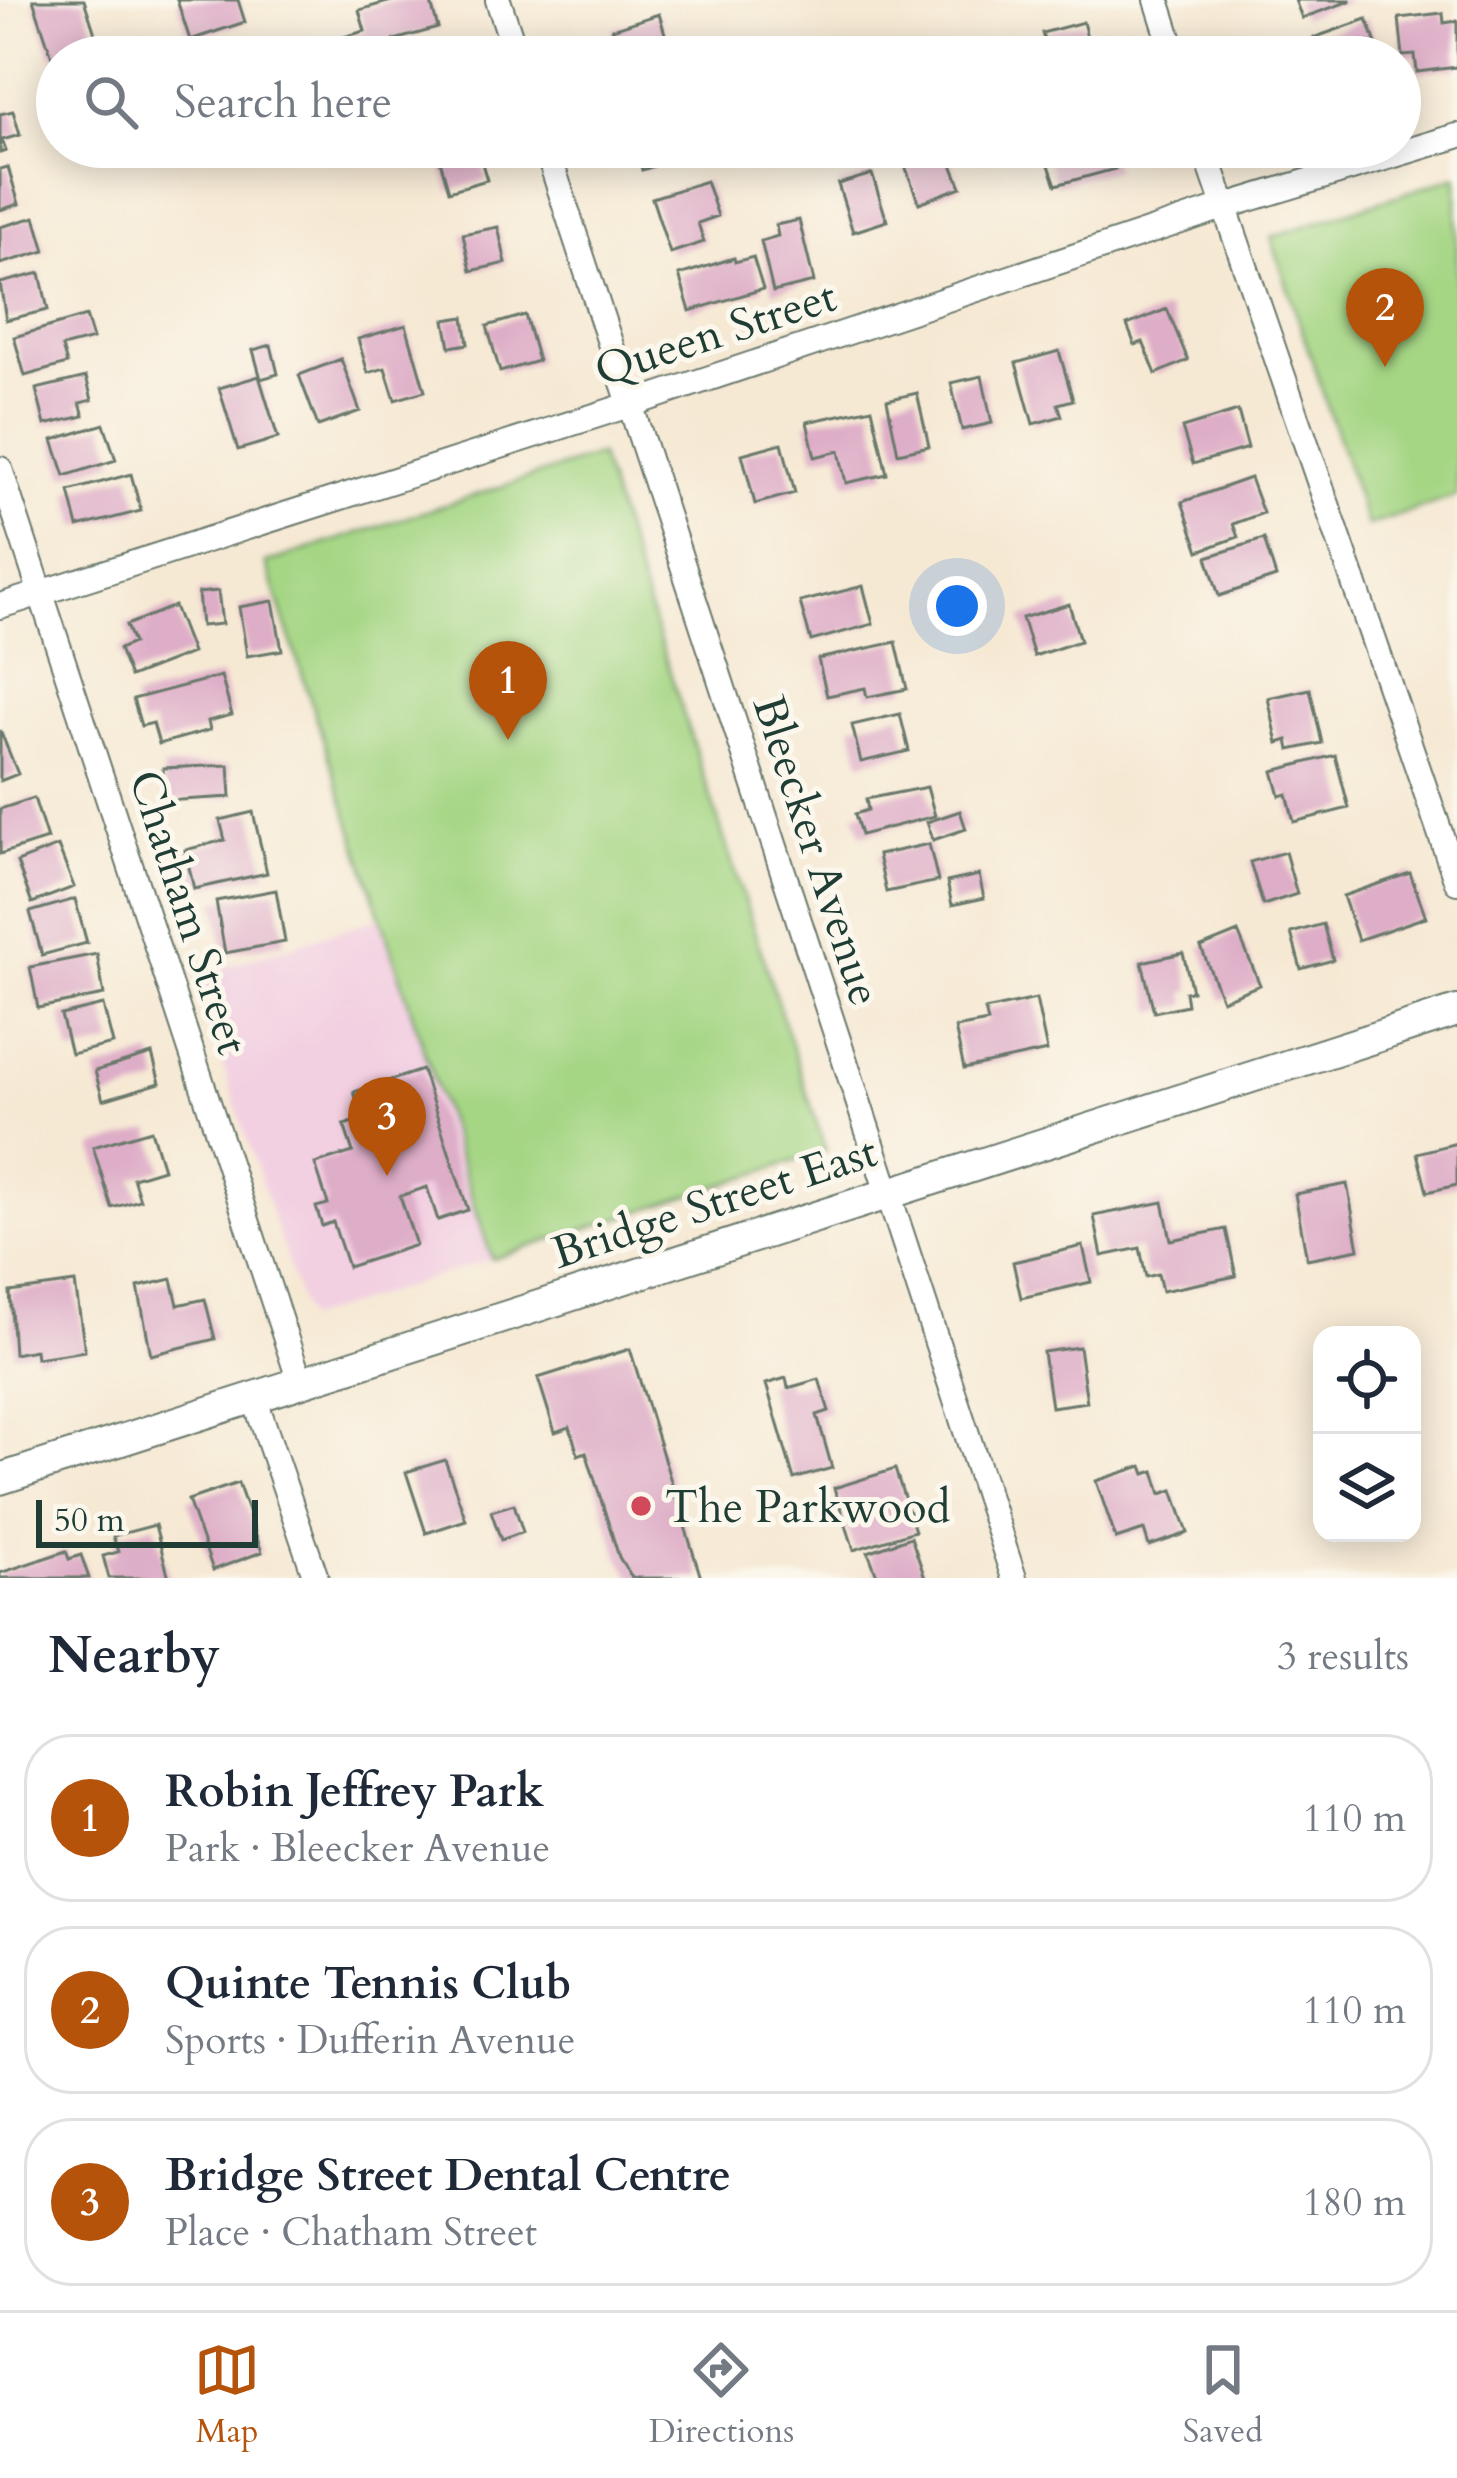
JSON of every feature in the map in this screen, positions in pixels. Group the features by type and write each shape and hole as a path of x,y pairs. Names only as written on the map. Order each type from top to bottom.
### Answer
{"street":[{"path":"498,0 510,36"},
{"path":"1157,0 1168,36"},
{"name":"Queen Street","path":"1421,147 1457,136"},
{"name":"Bleecker Avenue","path":"553,168 1014,1578"},
{"path":"1211,168 1457,882"},
{"name":"Queen Street","path":"0,606 1352,168"},
{"name":"Chatham Street","path":"0,469 300,1382"},
{"name":"Bridge Street East","path":"0,1479 1457,1012"},
{"path":"254,1397 316,1578"}],"shaded area":[{"path":"381,917 492,1259 306,1319 194,977"}],"green space":[{"path":"1457,176 1457,496 1367,526 1271,237"},
{"path":"599,455 826,1151 492,1259 266,563"}],"building":[{"path":"33,0 84,0 96,36 45,36"},
{"path":"177,0 238,0 245,22 189,36"},
{"path":"395,0 430,0 438,28 409,36 347,36 365,31 359,10"},
{"path":"1295,0 1350,0 1350,1 1302,18"},
{"path":"1443,13 1444,23 1457,21 1457,67 1421,72 1421,36 1401,36 1399,18"},
{"path":"659,14 666,36 614,36 612,29"},
{"path":"1367,19 1373,36 1319,36"},
{"path":"1083,22 1087,36 1043,36"},
{"path":"13,111 20,135 2,140 6,151 0,153 0,114"},
{"path":"8,167 19,204 0,210 0,169"},
{"path":"442,168 483,168 487,180 449,191"},
{"path":"906,168 953,168 961,187 919,203"},
{"path":"1050,168 1115,168 1115,169 1056,185"},
{"path":"872,174 887,221 853,232 838,184"},
{"path":"706,181 718,216 698,223 704,242 670,253 652,198"},
{"path":"35,217 45,251 0,264 0,227"},
{"path":"799,220 814,282 773,292 761,241 778,236 776,225"},
{"path":"498,227 506,263 471,271 463,234"},
{"path":"753,257 763,289 690,311 679,275"},
{"path":"40,273 48,310 6,320 0,283"},
{"path":"1167,309 1188,360 1156,374 1143,342 1135,345 1127,325"},
{"path":"525,315 538,361 500,372 487,326"},
{"path":"86,316 93,339 62,347 67,364 25,376 14,337"},
{"path":"464,317 468,344 450,347 445,320"},
{"path":"406,325 425,391 395,400 385,368 368,373 358,339"},
{"path":"271,345 278,374 261,379 253,350"},
{"path":"1059,351 1073,400 1058,404 1062,416 1033,424 1016,363"},
{"path":"341,359 360,411 318,426 299,375"},
{"path":"259,376 278,438 238,450 219,388"},
{"path":"982,376 992,423 962,430 951,383"},
{"path":"86,377 92,400 80,403 84,416 45,425 36,389"},
{"path":"917,393 929,446 898,453 887,400"},
{"path":"872,408 887,474 846,483 839,451 815,457 807,422"},
{"path":"1238,411 1248,448 1193,464 1182,428"},
{"path":"104,424 116,460 65,476 53,440"},
{"path":"782,443 795,493 755,504 742,454"},
{"path":"131,474 141,511 78,527 69,491"},
{"path":"1250,478 1263,513 1233,524 1238,537 1199,551 1182,502"},
{"path":"1264,539 1276,577 1219,596 1207,557"},
{"path":"863,586 873,624 811,641 800,602"},
{"path":"218,591 222,624 201,626 198,593"},
{"path":"273,601 282,650 247,656 239,607"},
{"path":"1069,604 1080,641 1034,656 1022,618"},
{"path":"174,606 192,653 130,677 119,649 133,643 126,625"},
{"path":"896,642 907,689 867,697 865,688 827,696 818,659"},
{"path":"221,676 232,715 208,721 210,730 159,744 153,723 141,726 133,699"},
{"path":"1310,689 1322,743 1290,750 1288,740 1278,743 1268,698"},
{"path":"900,714 909,751 861,762 852,725"},
{"path":"0,730 18,774 0,781"},
{"path":"1335,755 1349,808 1294,822 1287,794 1280,796 1273,771"},
{"path":"229,765 231,797 164,801 163,768"},
{"path":"927,787 935,816 861,835 855,814 868,810 866,799"},
{"path":"34,798 47,839 0,854 0,809"},
{"path":"960,811 966,829 933,840 927,822"},
{"path":"253,812 267,873 194,889 185,850 225,840 220,820"},
{"path":"929,844 938,881 886,892 878,855"},
{"path":"58,846 74,887 32,903 17,862"},
{"path":"1285,852 1297,894 1263,905 1250,862"},
{"path":"1410,873 1426,917 1358,940 1343,896"},
{"path":"979,875 984,898 952,905 947,882"},
{"path":"276,890 285,942 225,953 216,901"},
{"path":"75,899 87,943 42,955 30,912"},
{"path":"1323,924 1333,960 1301,969 1291,933"},
{"path":"1238,932 1260,985 1222,1000 1201,947"},
{"path":"1183,953 1192,991 1185,992 1187,1005 1154,1012 1142,962"},
{"path":"97,954 104,995 38,1008 30,967"},
{"path":"1036,999 1047,1051 964,1069 955,1028 988,1022 985,1010"},
{"path":"103,1005 113,1044 71,1054 61,1015"},
{"path":"152,1054 160,1083 103,1100 95,1071"},
{"path":"422,1070 468,1210 438,1220 427,1187 400,1196 416,1245 348,1267 333,1222 322,1226 316,1207 328,1204 315,1164 353,1152 344,1125 363,1119 354,1092"},
{"path":"151,1130 163,1169 133,1178 140,1200 112,1208 93,1147"},
{"path":"1457,1143 1457,1185 1427,1192 1417,1153"},
{"path":"1347,1184 1359,1249 1307,1259 1295,1194"},
{"path":"1163,1202 1171,1240 1226,1229 1236,1276 1162,1291 1158,1274 1146,1277 1140,1248 1102,1256 1094,1216"},
{"path":"1083,1246 1091,1282 1021,1298 1013,1262"},
{"path":"172,1279 178,1305 205,1299 215,1339 151,1355 138,1287"},
{"path":"75,1283 85,1351 36,1358 35,1350 14,1354 10,1292"},
{"path":"1079,1347 1087,1402 1051,1407 1043,1352"},
{"name":"The Parkwood","path":"630,1349 701,1578 632,1578 619,1557 586,1452 578,1455 570,1427 555,1432 538,1378"},
{"path":"786,1378 788,1388 819,1379 829,1411 817,1415 832,1468 794,1479 766,1384"},
{"path":"445,1460 466,1520 426,1533 406,1472"},
{"path":"1142,1466 1145,1474 1154,1471 1161,1494 1173,1490 1188,1533 1149,1546 1144,1530 1116,1539 1096,1481"},
{"path":"895,1469 915,1531 854,1550 834,1488"},
{"path":"238,1483 262,1552 213,1570 188,1500"},
{"path":"514,1504 523,1532 501,1540 491,1511"},
{"path":"155,1525 169,1578 109,1578 103,1556 118,1552 113,1536"},
{"path":"911,1537 925,1578 878,1578 868,1552"},
{"path":"66,1551 69,1559 81,1555 89,1578 0,1578 0,1573"}],"place":[{"name":"Quinte Tennis Club","path":"1385,367"},
{"name":"Robin Jeffrey Park","path":"508,740"},
{"name":"Bridge Street Dental Centre","path":"387,1176"},
{"name":"The Parkwood","path":"641,1506"}]}
